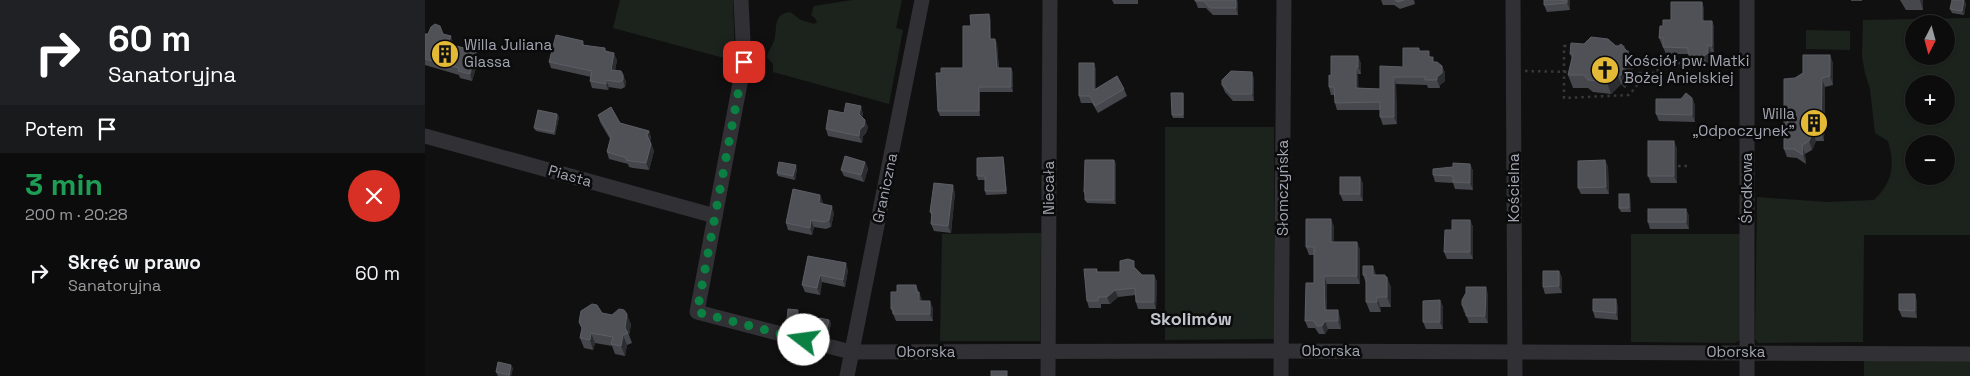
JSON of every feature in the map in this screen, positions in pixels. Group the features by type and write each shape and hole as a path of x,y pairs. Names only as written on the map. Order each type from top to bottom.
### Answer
{"street":[{"path":"715,216 744,62 741,0"},
{"name":"Graniczna","path":"847,376 922,0"},
{"name":"Niecała","path":"1048,376 1050,0"},
{"name":"Słomczyńska","path":"1281,376 1284,0"},
{"name":"Kościelna","path":"1513,0 1515,376"},
{"name":"Środkowa","path":"1747,0 1747,376"},
{"name":"Piasta","path":"425,136 715,216"},
{"name":"Oborska","path":"715,216 697,312 851,352 1281,350 1970,354"}],"path":[{"path":"1565,46 1623,46 1638,63 1639,83 1629,95 1564,98 1564,72 1565,46"},
{"path":"1639,73 1657,73 1659,65 1680,64"},
{"path":"1523,71 1576,72"},
{"path":"1678,166 1687,166"}],"shaded area":[{"path":"620,0 733,0 735,61 613,28"},
{"path":"852,0 902,0 896,28 903,30 889,104 773,72 773,64 767,57 774,41 778,19 784,13 790,12 801,20 814,24 817,22 811,15 814,6"},
{"path":"1955,18 1970,18 1970,235 1864,235 1863,342 1758,343 1755,339 1757,197 1827,202 1874,200 1889,180 1892,165 1890,150 1888,141 1875,133 1870,89 1862,56 1863,20 1905,19 1905,65 1955,65"},
{"path":"1806,30 1850,31 1850,50 1806,49"},
{"path":"1165,127 1274,127 1275,339 1165,340"},
{"path":"1041,233 1040,341 940,341 942,234"},
{"path":"1631,234 1740,234 1740,340 1735,343 1631,342"},
{"path":"1864,359 1970,360 1970,376 1864,376"}],"building":[{"path":"1195,0 1236,0 1236,8 1210,8 1204,1"},
{"path":"1544,0 1567,0 1567,3 1544,5"},
{"path":"1952,0 1964,0 1962,11 1950,9"},
{"path":"1671,2 1702,2 1702,21 1712,21 1712,46 1708,45 1708,53 1704,56 1691,56 1688,53 1688,48 1663,47 1663,38 1659,38 1660,26 1663,26 1663,20 1671,20"},
{"path":"989,14 990,39 995,39 997,68 1011,68 1011,87 979,87 979,111 938,111 936,73 941,73 941,68 963,68 963,26 971,26 970,15"},
{"name":"Willa Juliana Glassa","path":"435,24 440,26 443,34 451,36 448,44 476,51 470,74 458,71 459,68 425,59 425,34 428,34 431,27"},
{"path":"556,35 583,41 582,45 605,48 605,51 614,53 611,70 621,71 623,80 619,82 606,80 606,84 590,81 592,71 549,62"},
{"path":"1591,37 1608,39 1617,47 1621,44 1630,55 1622,60 1630,64 1620,76 1616,72 1607,82 1588,80 1584,75 1568,75 1573,54 1570,54 1571,43 1584,44"},
{"path":"1403,48 1419,48 1419,51 1429,51 1429,57 1433,57 1433,62 1437,62 1442,66 1442,73 1437,77 1437,80 1425,80 1425,77 1394,77 1394,117 1380,117 1380,102 1335,103 1334,87 1329,87 1331,56 1358,56 1356,88 1380,89 1380,66 1403,67"},
{"path":"1803,55 1830,55 1830,76 1822,78 1821,132 1813,132 1809,141 1802,145 1803,155 1794,149 1784,149 1784,79 1795,78 1803,73"},
{"path":"1079,63 1094,63 1094,90 1117,76 1124,89 1095,106 1090,96 1079,96"},
{"path":"1231,71 1252,72 1252,94 1231,94 1222,85 1222,80"},
{"path":"1171,93 1183,93 1183,115 1172,115"},
{"path":"1686,93 1692,98 1692,115 1656,114 1656,99 1681,99"},
{"path":"846,103 861,106 859,114 865,120 864,126 860,129 859,136 826,129 829,110 844,113"},
{"path":"611,107 620,123 649,131 647,135 651,144 646,163 626,160 627,158 607,152 611,137 598,115"},
{"path":"538,110 557,114 554,132 534,128"},
{"path":"1648,141 1674,141 1674,176 1648,176"},
{"path":"845,156 865,162 861,175 841,170"},
{"path":"1003,157 1006,191 985,191 985,176 977,176 977,158"},
{"path":"1085,160 1114,160 1114,200 1085,200"},
{"path":"1605,160 1606,187 1578,188 1578,161"},
{"path":"779,162 796,165 793,176 777,173"},
{"path":"1453,163 1470,164 1470,183 1453,182 1453,176 1433,175 1433,169 1453,167"},
{"path":"1340,177 1360,177 1360,194 1340,194"},
{"path":"934,183 953,185 948,226 931,224 932,212 930,212"},
{"path":"793,189 820,195 819,203 832,206 829,220 824,222 811,220 810,228 786,223"},
{"path":"1619,194 1629,194 1629,208 1619,208"},
{"path":"1648,209 1686,209 1686,222 1648,222"},
{"path":"1306,219 1331,219 1331,242 1357,242 1357,276 1324,276 1325,310 1338,310 1338,321 1325,321 1322,326 1317,326 1313,320 1305,321 1306,283 1314,283 1314,247 1306,247"},
{"path":"1452,220 1470,220 1470,252 1444,252 1445,230 1452,230"},
{"path":"808,256 846,263 843,280 820,275 817,288 802,285"},
{"path":"1128,259 1134,261 1134,267 1142,275 1154,275 1154,302 1136,302 1135,288 1115,290 1107,297 1098,297 1098,301 1087,301 1084,269 1097,269 1096,272 1120,272 1120,261"},
{"path":"1363,266 1373,266 1373,275 1385,275 1387,277 1387,297 1377,297 1377,302 1366,302 1366,275 1363,275"},
{"path":"1543,271 1559,271 1559,286 1543,287"},
{"path":"897,285 916,285 916,292 919,292 919,301 930,301 930,314 893,314 893,309 891,309 891,292 897,292"},
{"path":"1466,287 1486,287 1485,316 1466,316 1462,300 1466,293"},
{"path":"1899,294 1915,294 1915,311 1899,310"},
{"path":"1593,299 1616,299 1616,313 1593,311"},
{"path":"1440,300 1440,322 1423,322 1423,301"},
{"path":"592,304 597,305 602,313 612,315 619,309 624,310 627,314 625,328 628,333 623,335 621,346 611,344 613,337 591,333 590,340 580,338 582,328 579,322 581,311"},
{"path":"788,309 798,310 796,322 787,320"},
{"path":"820,318 829,320 827,329 818,327"},
{"path":"498,362 511,365 509,375 496,372"},
{"path":"991,371 1007,371 1007,376 991,376"}],"place":[{"name":"Willa Juliana Glassa","path":"445,54"},
{"name":"Kościół pw. Matki Bożej Anielskiej","path":"1605,70"},
{"name":"Willa „Odpoczynek”","path":"1814,123"}],"district":[{"name":"Skolimów","path":"1191,319"}],"route":[{"path":"744,62 697,312 804,340"}]}
